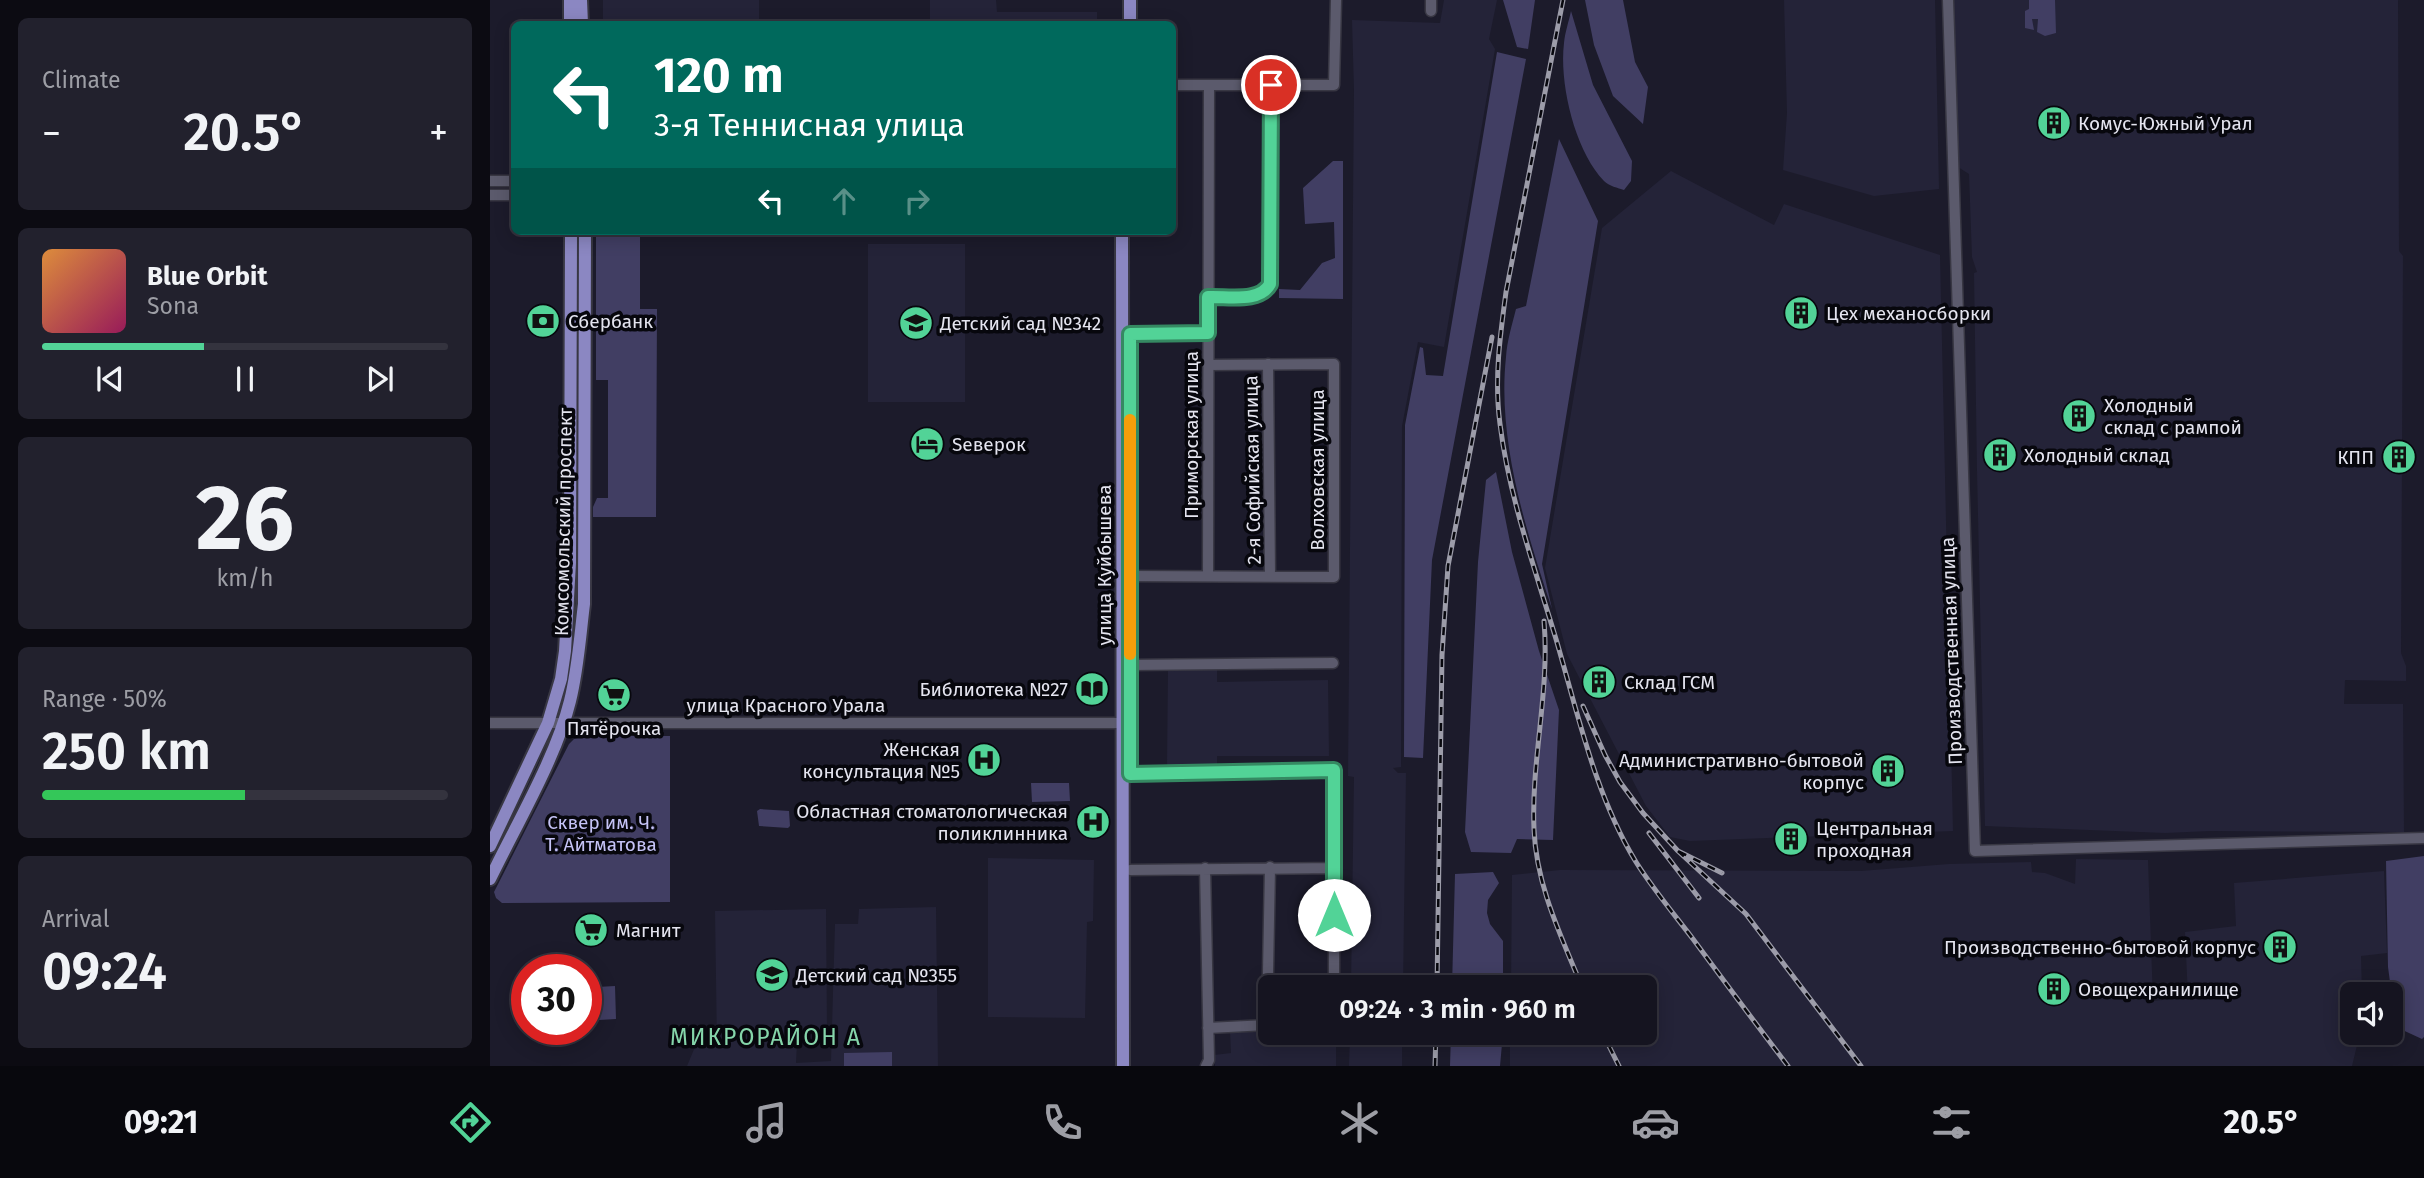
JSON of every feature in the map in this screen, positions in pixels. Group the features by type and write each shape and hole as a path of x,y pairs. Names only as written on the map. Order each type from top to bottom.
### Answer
{"main road":[{"path":"570,0 570,21"},
{"path":"582,0 582,21"},
{"path":"1122,0 1122,21"},
{"path":"1130,0 1130,21"},
{"name":"Комсомольский проспект","path":"490,846 548,723 561,678 569,606 571,235"},
{"name":"Комсомольский проспект","path":"490,879 556,743 570,703 577,666 584,604 585,235"},
{"name":"улица Куйбышева","path":"1122,1066 1127,723 1126,237"},
{"name":"улица Куйбышева","path":"1127,576 1130,665 1127,723 1130,774 1126,871 1129,1066"}],"street":[{"path":"1176,85 1334,85 1336,0"},
{"path":"1431,0 1431,11"},
{"name":"Производственная улица","path":"1948,0 1975,851 2424,838"},
{"name":"Приморская улица","path":"1208,576 1209,85"},
{"path":"1208,297 1258,296 1266,292 1270,284 1271,85"},
{"path":"490,181 511,181"},
{"path":"490,195 511,195"},
{"path":"1126,334 1208,333"},
{"path":"1208,365 1268,364"},
{"name":"Волховская улица","path":"1268,364 1334,364 1334,577 1270,576"},
{"name":"2-я Софийская улица","path":"1268,364 1270,576"},
{"path":"1127,576 1270,576"},
{"path":"1130,665 1333,663"},
{"name":"улица Красного Урала","path":"490,723 1127,723"},
{"path":"1130,774 1334,770 1334,975"},
{"path":"1208,1028 1266,1024 1269,867"},
{"path":"1205,868 1209,1060 1206,1066"},
{"path":"1126,871 1335,868"}],"shaded area":[{"path":"603,0 759,0 759,21 603,21"},
{"path":"930,0 996,0 997,12 1097,12 1097,21 930,21"},
{"path":"1444,0 1497,0 1489,39 1495,49 1444,347 1418,342 1402,426 1401,767 1393,768 1398,773 1406,773 1403,975 1351,975 1354,777 1348,776 1354,90 1352,20 1440,23"},
{"path":"1784,0 1935,0 1939,189 1874,196 1783,170 1787,113"},
{"path":"1954,0 2398,0 2399,251 2403,256 2401,653 2406,666 2406,681 2345,680 2344,704 2403,704 2404,832 2165,833 1985,826 1974,273 1977,272 1972,257 1969,174 1958,167"},
{"path":"1671,171 1774,225 1784,204 1940,255 1953,831 1690,841 1670,837 1646,806 1567,654 1545,568 1602,228"},
{"name":"Детский сад №342","path":"868,244 965,244 965,402 868,402"},
{"path":"1168,669 1217,669 1217,682 1328,680 1329,756 1217,756 1217,766 1167,767"},
{"path":"988,858 1094,860 1093,921 1087,922 1085,1018 988,1017"},
{"path":"2076,859 2148,860 2153,1001 2188,997 2185,932 2236,926 2234,883 2384,871 2387,953 2361,956 2362,982 2340,982 2340,1045 2357,1045 2352,1066 1510,1066 1510,1045 1657,1045 1657,975 1511,975 1512,875 1560,870 1861,871 1949,864 2031,862 2032,872 2045,873 2075,884"},
{"path":"936,907 938,1066 687,1066 695,1047 717,1046 715,911 826,909 827,1031 804,1031 804,1042 797,1043 796,1063 831,1061 835,924 858,924 859,909"},
{"path":"1230,1031 1258,1032 1258,1045 1336,1045 1336,1066 1215,1066 1214,1055 1231,1053"},
{"path":"1350,1045 1402,1045 1402,1066 1349,1066"}],"green space":[{"path":"1503,0 1535,0 1528,49 1517,47"},
{"path":"1585,0 1623,0 1635,62 1648,87 1643,124 1613,96 1594,45"},
{"path":"2029,0 2055,0 2056,33 2045,36 2037,32 2038,19 2032,19 2034,30 2025,28 2025,11 2029,9"},
{"path":"1571,11 1593,85 1632,161 1631,181 1624,190 1606,183 1594,168 1577,135 1571,116 1563,59"},
{"path":"1497,52 1526,59 1432,560 1423,758 1404,757 1405,425 1420,347 1423,348 1426,375 1443,376"},
{"path":"1559,139 1598,221 1542,564 1552,609 1516,485 1504,388 1509,339 1516,309 1526,306"},
{"path":"1333,161 1343,161 1343,299 1279,298 1279,289 1300,290 1322,263 1335,258 1334,222 1305,224 1303,188"},
{"path":"596,235 640,235 640,309 657,309 656,517 593,517 597,498 608,498 608,380 596,380"},
{"path":"1496,472 1512,552 1539,651 1559,710 1553,840 1517,839 1511,853 1471,852 1465,832 1478,562 1486,480"},
{"name":"Сквер им. Ч. Т. Айтматова","path":"583,736 670,736 670,902 502,903 496,898 494,892 569,744"},
{"path":"1031,783 1069,783 1070,801 1032,802"},
{"path":"757,811 789,811 790,826 759,826"},
{"path":"2424,856 2422,1039 2403,1030 2403,982 2390,982 2386,861"},
{"path":"1493,872 1499,883 1488,900 1487,913 1490,924 1503,941 1503,975 1452,975 1455,874"},
{"path":"615,986 616,1019 602,1020 602,987"},
{"path":"1451,1045 1502,1045 1500,1066 1450,1066"},
{"path":"892,1052 892,1066 844,1066 844,1053"}],"railway":[{"path":"1563,0 1506,292 1498,374 1498,408 1504,451 1524,533 1589,754 1609,809 1649,882 1788,1066"},
{"path":"1437,975 1442,655 1448,566 1492,337"},
{"path":"1544,621 1545,673 1535,777 1534,829 1539,870 1551,910 1577,975"},
{"path":"1583,706 1620,782 1643,813 1678,851 1722,873"},
{"path":"1649,833 1699,898"},
{"path":"1678,851 1746,914 1861,1066"},
{"path":"1435,1066 1436,1045"},
{"path":"1608,1045 1619,1066"}],"slow traffic":[{"path":"1130,420 1130,654"}],"place":[{"name":"Комус-Южный Урал","path":"2054,123"},
{"name":"Цех механосборки","path":"1801,313"},
{"name":"Сбербанк","path":"543,321"},
{"name":"Детский сад №342","path":"916,323"},
{"name":"Холодный склад с рампой","path":"2079,416"},
{"name":"Sеверок","path":"927,444"},
{"name":"Холодный склад","path":"2000,455"},
{"name":"КПП","path":"2399,457"},
{"name":"Склад ГСМ","path":"1599,682"},
{"name":"Библиотека №27","path":"1092,689"},
{"name":"Пятёрочка","path":"614,695"},
{"name":"Женская консультация №5","path":"984,760"},
{"name":"Административно-бытовой корпус","path":"1888,771"},
{"name":"Областная стоматологическая поликлинника","path":"1093,822"},
{"name":"Центральная проходная","path":"1791,839"},
{"name":"Магнит","path":"591,930"},
{"name":"Производственно-бытовой корпус","path":"2280,947"},
{"name":"Детский сад №355","path":"772,975"},
{"name":"Овощехранилище","path":"2054,989"}],"district":[{"name":"МИКРОРАЙОН А","path":"766,1037"}],"route":[{"path":"1271,85 1270,284 1266,292 1258,296 1208,297 1208,333 1130,334 1130,774 1334,770 1334,915"}]}
